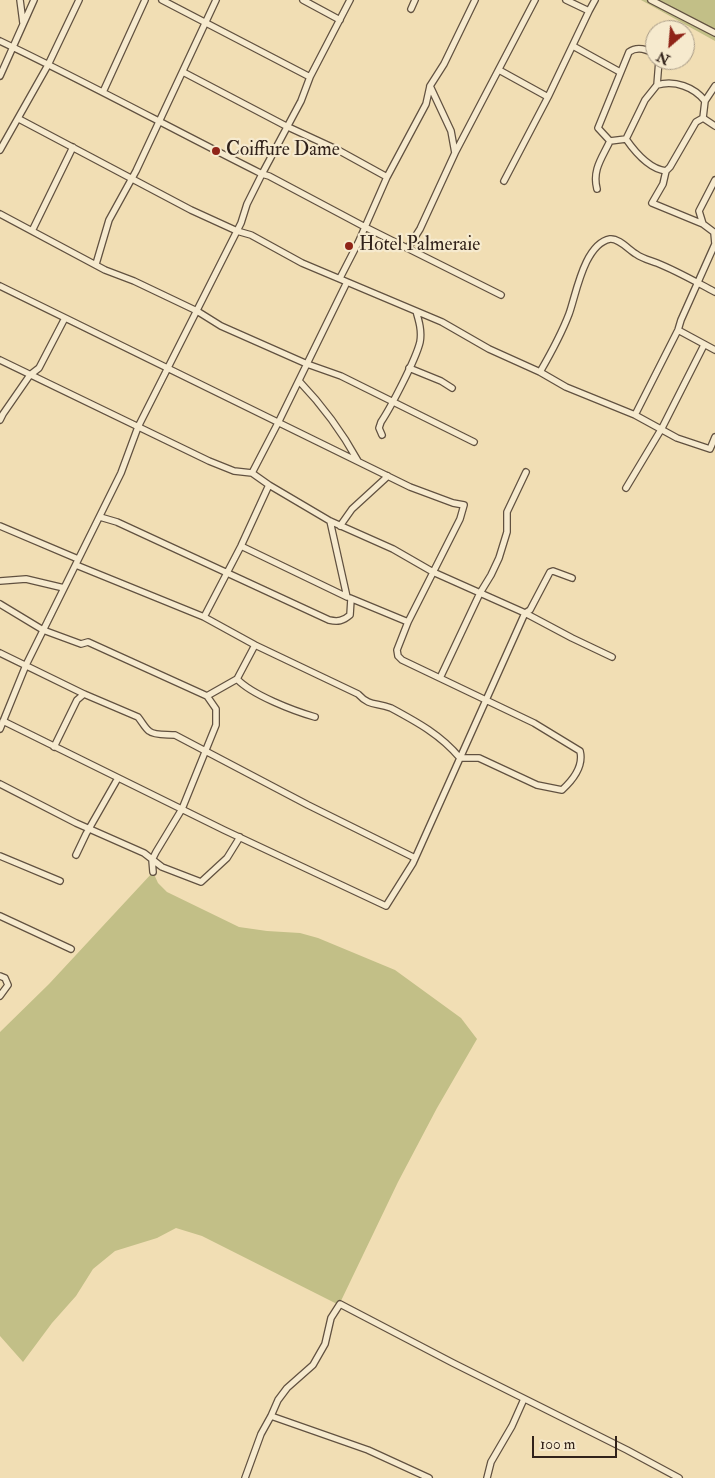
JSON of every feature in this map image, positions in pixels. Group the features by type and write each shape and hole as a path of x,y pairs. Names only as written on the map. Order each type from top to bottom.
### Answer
{"street":[{"path":"20,0 23,25"},
{"path":"0,76 34,0"},
{"path":"0,150 48,65 79,0"},
{"path":"103,92 146,0"},
{"path":"162,0 310,77"},
{"path":"96,264 109,220 133,178 216,0"},
{"path":"303,0 340,20"},
{"path":"0,729 26,664 121,473 138,427 237,231 262,174 300,101 310,77 350,0"},
{"path":"411,9 415,0"},
{"path":"340,278 358,243 387,177 426,104 430,86 444,64 475,0"},
{"path":"408,248 420,229 456,153 535,0"},
{"path":"566,0 589,11"},
{"path":"504,181 574,46 595,0"},
{"path":"651,0 715,33"},
{"path":"0,41 501,295"},
{"path":"574,46 620,72"},
{"path":"610,142 598,128 629,52 633,49 641,48 645,50"},
{"path":"499,70 548,97"},
{"path":"658,85 659,70"},
{"path":"183,72 286,126 338,150 387,177"},
{"path":"626,139 645,100 658,85 667,82 676,83 699,93 706,102"},
{"path":"430,86 451,131 456,153"},
{"path":"635,415 678,330 715,244 715,233 703,224 652,203 663,184 666,171 675,160 691,129 696,122 703,118 706,102 715,86"},
{"path":"703,118 715,126"},
{"path":"19,119 192,210 237,231 251,235 294,259 442,322 566,387 635,415 662,428 677,438 710,449 715,438"},
{"path":"610,142 626,139"},
{"path":"626,139 636,153 662,171 666,171"},
{"path":"597,189 594,178 596,170 610,142"},
{"path":"32,231 73,147"},
{"path":"703,224 699,211 715,180"},
{"path":"0,214 96,264 196,311 221,326 307,364 340,376 474,442"},
{"path":"540,372 554,350 570,313 580,275 596,248 610,240 616,240 625,245 644,260 656,263 715,292"},
{"path":"252,473 347,282"},
{"path":"0,286 410,487 453,503 464,505 460,519 408,622 397,650 398,656 402,660 534,723 580,751 582,757 573,779 562,790 537,785 478,758 460,758"},
{"path":"382,435 379,428 381,422 409,368 420,342 419,321 416,311"},
{"path":"0,420 30,375 40,368 65,318"},
{"path":"678,330 715,350"},
{"path":"626,488 662,428 704,345"},
{"path":"0,360 209,461 234,471 252,473 330,521 393,549 433,572 525,613 612,657"},
{"path":"409,368 452,388"},
{"path":"299,381 320,404 347,441 358,461"},
{"path":"440,678 480,593 491,575 507,532 507,512 526,472"},
{"path":"340,526 352,508 388,476"},
{"path":"204,617 242,546 269,485"},
{"path":"100,517 117,522 336,622 344,620 350,615 349,598 330,521"},
{"path":"0,526 77,562 204,617 254,645 358,694 367,703 384,705 397,711 438,736 460,758"},
{"path":"242,546 349,598 408,622"},
{"path":"4,721 182,809 386,906 415,858 525,613 530,610 550,572 572,578"},
{"path":"0,581 26,579 64,588"},
{"path":"0,604 43,630 81,644 88,642 207,696 216,709 216,725 182,809 161,841 152,860 153,872"},
{"path":"207,696 237,679 254,645"},
{"path":"0,653 138,718 153,733 175,735 415,858"},
{"path":"237,679 255,693 298,712 315,717"},
{"path":"54,747 77,700 84,694"},
{"path":"76,855 88,829 118,778"},
{"path":"0,784 88,829 144,853 162,866 201,882 227,858 240,837"},
{"path":"0,856 60,881"},
{"path":"0,916 71,949"},
{"path":"0,976 5,978 8,985 0,996"},
{"path":"245,1478 278,1400 313,1364 325,1344 331,1318 340,1304 679,1478"},
{"path":"487,1478 491,1462 512,1426 524,1399"},
{"path":"271,1416 368,1450 429,1478"}],"shaded area":[{"path":"641,0 715,0 715,41 695,30 695,20 677,20"},
{"path":"153,872 158,883 167,892 239,927 300,933 318,938 395,970 461,1018 477,1039 437,1108 398,1182 339,1305 202,1236 176,1228 157,1238 115,1251 93,1269 76,1296 52,1323 23,1362 0,1336 0,1032 49,984"}],"place":[{"name":"Coiffure Dame","path":"216,151"},
{"name":"Hotel Palmeraie","path":"349,246"}]}
